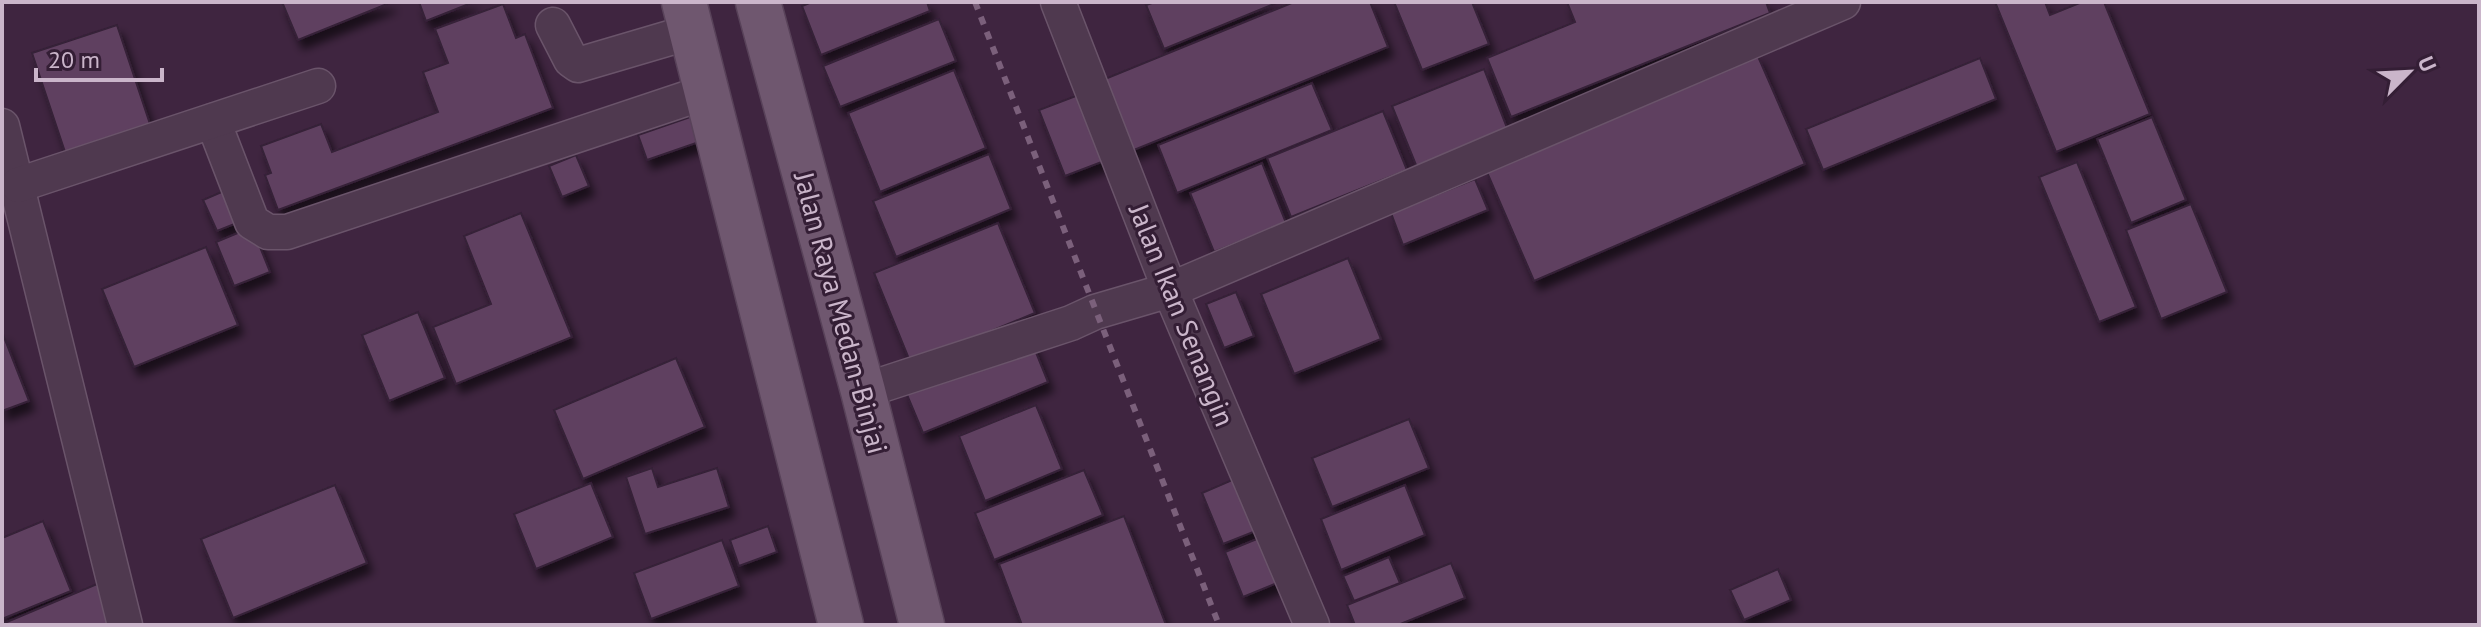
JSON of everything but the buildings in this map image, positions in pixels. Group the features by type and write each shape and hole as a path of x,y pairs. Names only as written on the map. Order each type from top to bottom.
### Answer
{"main road":[{"name":"Jalan Raya Medan-Binjai","path":"758,2 863,391 922,625"},
{"path":"687,17 841,625"}],"street":[{"name":"Jalan Ikan Senangin","path":"1058,2 1170,290 1312,625"},
{"path":"863,391 1071,323 1095,312 1170,290 1843,2"},
{"path":"553,25 571,60 578,65 687,17"},
{"path":"18,185 318,86"},
{"path":"213,121 252,222 268,232 287,232 706,92"},
{"path":"2,126 125,625"}],"railway":[{"path":"975,2 1219,625"}]}
